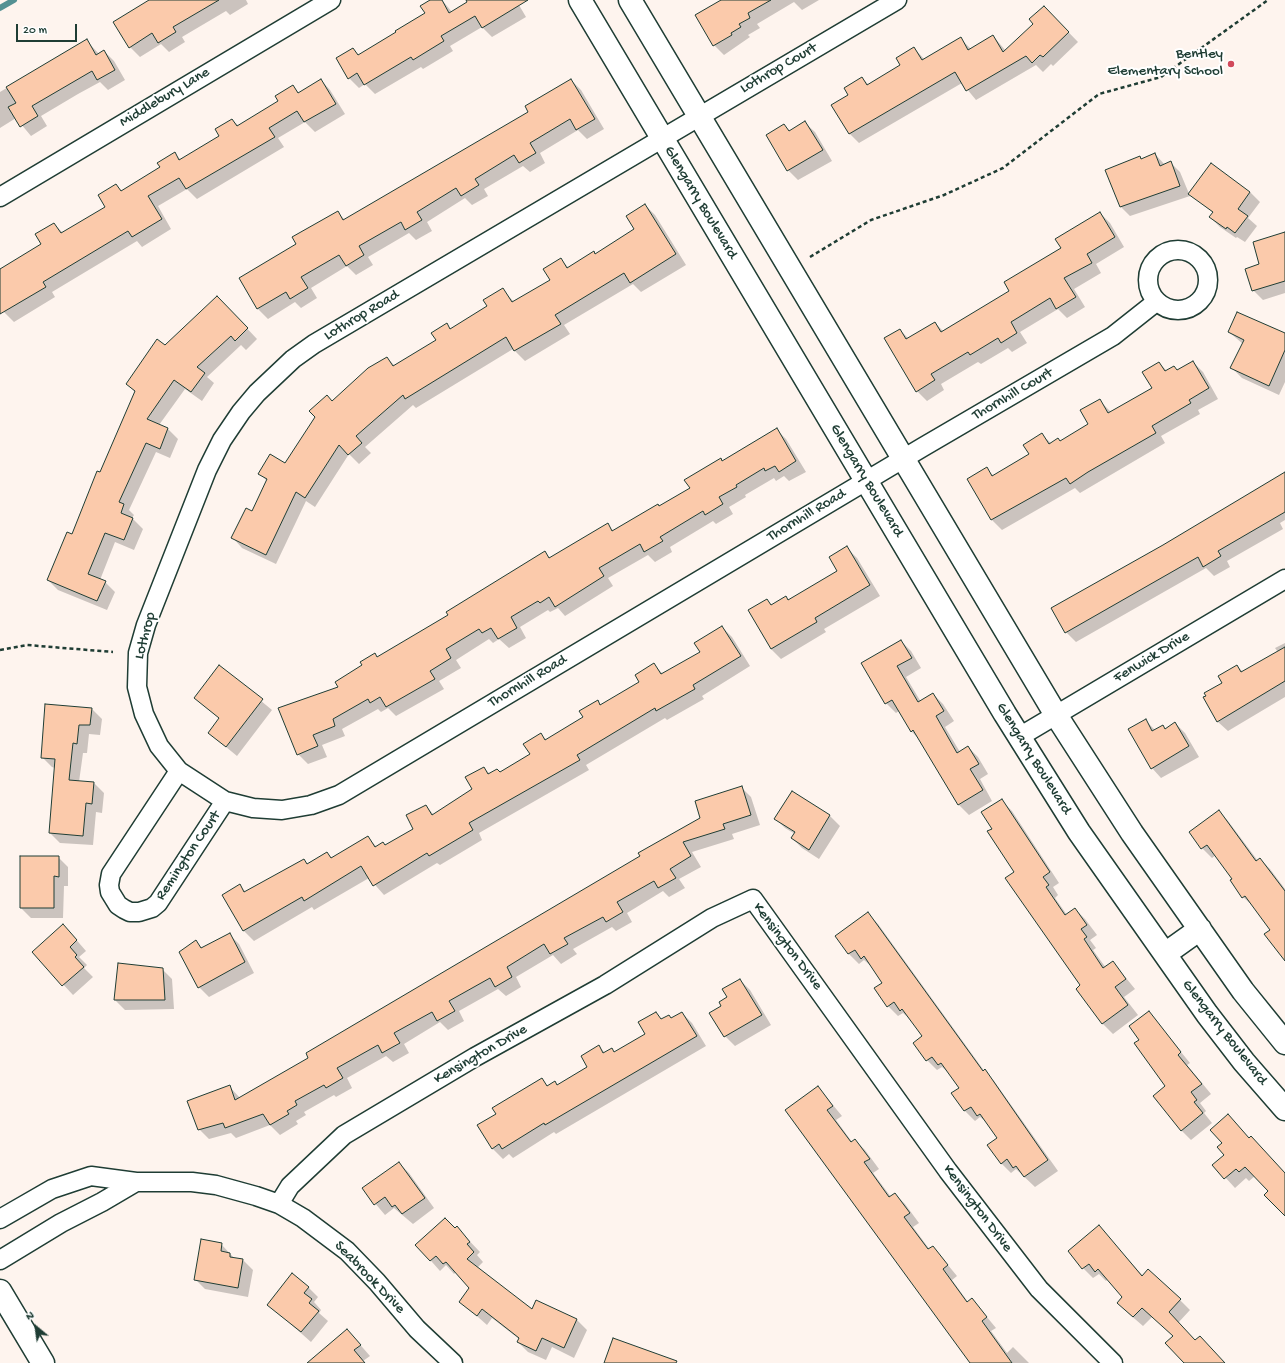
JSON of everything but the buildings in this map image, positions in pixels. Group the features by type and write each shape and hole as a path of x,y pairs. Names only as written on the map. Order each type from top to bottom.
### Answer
{"street":[{"name":"Middlebury Lane","path":"0,197 331,0"},
{"name":"Glengarry Boulevard","path":"580,0 1019,737 1079,832 1207,1014 1244,1062 1285,1109"},
{"path":"630,0 1056,715 1132,834 1243,991 1285,1043"},
{"name":"Lothrop Court","path":"661,138 897,0"},
{"name":"Lothrop Road","path":"161,587 207,470 222,440 241,412 274,376 314,344 661,138"},
{"name":"Thornhill Court","path":"866,481 1113,336 1156,302"},
{"name":"Thornhill Road","path":"179,771 225,801 253,808 282,810 311,805 339,795 866,481"},
{"name":"Fenwick Drive","path":"1019,737 1285,579"},
{"name":"Lothrop","path":"161,587 146,625 138,653 137,686 144,714 150,730 159,746 179,771"},
{"name":"Remington Court","path":"179,771 111,874 109,885 110,892 118,905 124,909 130,912 139,912 152,908 158,904 225,801"},
{"name":"Kensington Drive","path":"279,1204 290,1186 344,1135 475,1057 605,985 712,918 753,899 948,1171 1039,1290 1113,1363"},
{"path":"1165,954 1200,929"},
{"name":"Seabrook Drive","path":"0,1219 52,1189 91,1176 136,1182 173,1181 216,1185 279,1204 303,1218 347,1251 377,1282 417,1329 453,1363"},
{"name":"Seabrook Drive","path":"0,1260 61,1222 102,1202 136,1182"},
{"path":"2,1300 43,1363"}],"path":[{"path":"810,257 871,220 944,195 1003,168 1099,94 1161,77 1268,0"},
{"path":"0,650 27,645 113,652"}],"waterway":[{"path":"0,8 14,0"}],"place":[{"name":"Bentley Elementary School","path":"1231,64"}]}
